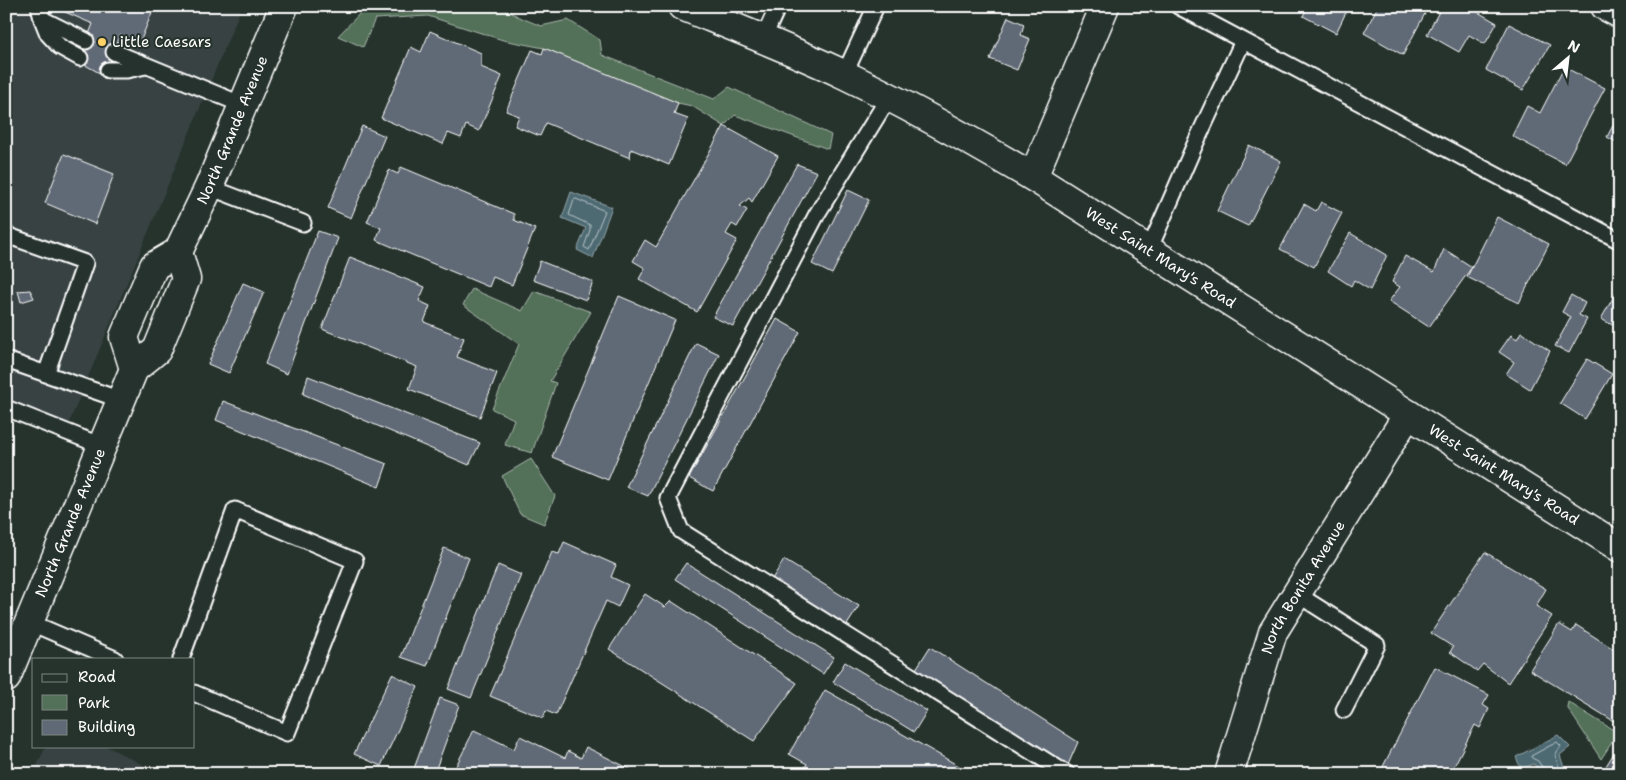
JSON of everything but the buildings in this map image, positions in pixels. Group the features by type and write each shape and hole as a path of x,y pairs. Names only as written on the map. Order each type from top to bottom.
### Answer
{"main road":[{"name":"North Grande Avenue","path":"6,678 134,369 124,337 154,266 178,252 209,187 284,6"},
{"name":"West Saint Mary's Road","path":"682,6 844,75 971,140 1033,177 1620,548"},
{"path":"1033,177 1105,6"},
{"path":"1605,6 1620,14"},
{"name":"North Bonita Avenue","path":"1229,774 1273,632 1408,414"}],"lane":[{"path":"763,39 778,6"},
{"path":"844,75 876,6"},
{"path":"1178,6 1620,242"},
{"path":"41,13 86,41"},
{"path":"41,13 48,34 60,47 80,58"},
{"path":"1149,250 1243,41"},
{"path":"114,52 243,105"},
{"path":"108,70 127,70 146,66"},
{"path":"889,97 817,214 668,498 681,531 1067,774"},
{"path":"209,187 303,223"},
{"path":"6,235 86,263 46,374"},
{"path":"6,360 121,400"},
{"path":"6,408 102,446"},
{"path":"181,658 235,510 355,561 288,733 195,693"},
{"path":"1297,594 1377,646 1344,710"},
{"path":"29,622 113,658"}],"shaded area":[{"path":"6,6 242,6 69,423 6,398"},
{"path":"45,748 110,748 161,774 33,774"}],"green space":[{"path":"367,6 500,6 519,17 541,26 568,20 600,40 602,55 714,99 729,87 831,135 828,149 735,115 724,126 692,106 678,103 544,48 503,40 428,16 375,19 363,47 338,36"},
{"path":"472,289 522,311 534,291 591,312 550,381 556,383 532,453 505,445 514,419 492,409 519,344 463,305"},
{"path":"531,459 555,496 544,524 520,514 502,476"},
{"path":"1568,702 1618,733 1601,759 1567,707"}],"water":[{"path":"571,192 612,207 593,258 577,250 586,228 562,218"},
{"path":"1558,735 1570,747 1560,755 1566,774 1540,774 1534,764 1521,769 1516,757"}],"place":[{"name":"Little Caesars","path":"102,42"}]}
